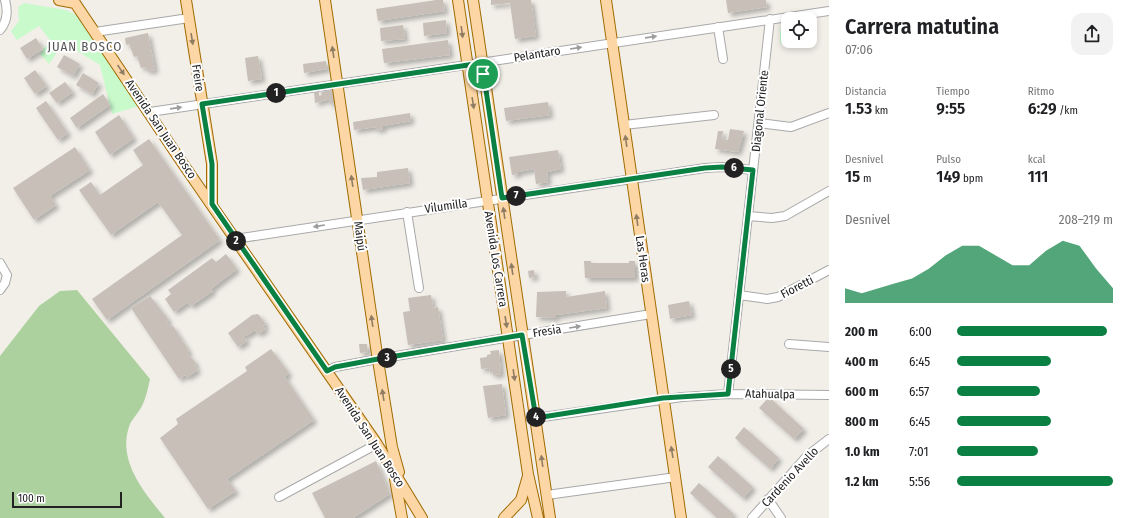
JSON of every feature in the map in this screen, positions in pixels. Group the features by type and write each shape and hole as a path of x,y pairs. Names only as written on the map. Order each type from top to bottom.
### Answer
{"main road":[{"path":"59,0 74,2"},
{"name":"Freire","path":"186,0 212,164 212,204"},
{"name":"Maipú","path":"325,0 402,518"},
{"name":"Avenida Los Carrera","path":"458,0 528,479 538,518"},
{"name":"Avenida Los Carrera","path":"473,0 550,518"},
{"name":"Las Heras","path":"606,0 681,518"},
{"name":"Avenida San Juan Bosco","path":"74,2 150,112 234,239 396,471 431,518"},
{"path":"377,444 385,438 389,431"},
{"name":"Avenida San Juan Bosco","path":"396,471 422,518"},
{"path":"504,518 517,506 528,479"},
{"path":"528,479 532,518"}],"street":[{"path":"0,30 4,24 8,10 4,0"},
{"name":"Pelantaro","path":"150,112 829,11"},
{"path":"95,32 189,18"},
{"name":"Diagonal Oriente","path":"728,394 770,19"},
{"path":"718,27 723,59"},
{"path":"758,123 796,126 829,113"},
{"path":"624,125 714,115"},
{"name":"Vilumilla","path":"234,239 710,167 753,170"},
{"path":"748,216 772,218 784,216 829,191"},
{"path":"407,212 419,288"},
{"path":"0,263 7,275 5,283 0,290"},
{"name":"Fioretti","path":"739,295 767,299 778,297 829,270"},
{"name":"Fresia","path":"327,371 335,367 378,359 651,314"},
{"path":"789,344 829,347"},
{"name":"Atahualpa","path":"536,418 663,398 728,394 829,395"},
{"name":"Cardenio Avello","path":"752,518 807,456 829,439"},
{"path":"279,497 377,444"},
{"path":"547,495 676,477"},
{"path":"768,499 781,518"}],"green space":[{"path":"24,3 66,10 82,18 139,106 112,114 100,65 64,43 49,64 40,54 50,40 39,26 17,40 11,31 19,21 18,7"},
{"path":"780,30 781,30 780,44"},
{"path":"77,290 150,379 147,393 141,408 130,424 127,437 127,450 129,463 134,475 165,518 0,518 0,356 39,306 60,291"}],"building":[{"path":"443,0 445,11 378,21 376,9"},
{"path":"491,0 531,0 536,36 515,39 510,3 491,5"},
{"path":"726,0 766,0 767,7 728,13"},
{"path":"446,20 447,33 424,36 423,23"},
{"path":"403,25 405,39 381,41 380,28"},
{"path":"148,33 155,70 147,71 146,67 141,68 137,56 134,57 129,44 126,45 125,38"},
{"path":"36,38 43,49 27,59 20,48"},
{"path":"448,40 450,55 384,63 382,49"},
{"path":"64,55 80,64 73,76 57,67"},
{"path":"258,56 262,79 248,81 245,58"},
{"path":"326,61 327,69 304,73 303,64"},
{"path":"35,70 47,86 35,94 24,78"},
{"path":"83,73 99,83 92,94 76,85"},
{"path":"65,82 73,92 57,103 49,93"},
{"path":"331,90 334,92 335,103 330,104 329,99 315,103 314,92 319,92 319,96 322,95 321,92"},
{"path":"103,94 110,105 77,128 70,118"},
{"path":"46,101 68,133 58,140 36,108"},
{"path":"548,102 550,115 506,121 504,108"},
{"path":"410,113 411,121 383,126 383,129 376,130 376,127 354,130 353,122"},
{"path":"119,115 134,138 110,155 95,132"},
{"path":"730,129 744,131 738,152 715,149 718,131 723,131 722,139 728,140"},
{"path":"149,139 220,240 107,320 92,299 182,235 158,202 111,235 79,190 91,182 100,195 143,165 133,150"},
{"path":"75,147 90,170 50,196 56,205 34,220 13,188"},
{"path":"558,150 561,169 547,172 548,182 536,184 534,169 518,172 518,174 512,175 509,157"},
{"path":"408,168 410,183 363,190 361,178 377,177 377,172"},
{"path":"226,254 237,269 211,289 213,291 191,306 188,302 174,312 165,299 171,294 168,290 212,258 216,262"},
{"path":"584,261 591,261 591,263 629,263 629,261 635,261 635,278 585,278"},
{"path":"534,270 535,277 529,278 528,271"},
{"path":"566,291 566,297 605,291 607,308 556,315 556,318 536,317 537,292"},
{"path":"431,295 433,308 438,307 443,340 408,345 403,312 410,311 408,298"},
{"path":"150,296 169,320 167,321 169,325 173,326 189,351 187,353 196,363 195,366 198,370 187,377 185,375 179,379 131,308"},
{"path":"689,301 692,315 670,319 668,305"},
{"path":"258,314 266,324 263,326 266,329 258,334 255,330 246,336 245,334 243,335 247,341 238,347 228,333 252,315"},
{"path":"359,344 367,344 368,352 360,353"},
{"path":"271,349 289,373 285,377 314,420 227,479 236,491 208,509 160,438 178,424 176,419 247,371 245,367"},
{"path":"499,350 501,374 493,375 493,372 490,373 489,368 481,369 480,358 487,357 487,355 491,354 490,351"},
{"path":"502,384 506,415 488,418 483,386"},
{"path":"769,397 804,429 794,439 759,408"},
{"path":"744,427 779,458 770,469 735,438"},
{"path":"718,456 753,487 743,498 708,467"},
{"path":"376,461 390,494 353,518 325,518 312,493"},
{"path":"699,483 734,514 731,518 717,518 690,493"}],"district":[{"name":"JUAN BOSCO","path":"85,46"}],"route":[{"path":"482,63 483,74 502,198 705,168 722,167 753,170 728,394 663,398 536,418 522,335 378,359 335,367 327,371 212,204 213,172 202,104 482,63"}]}
